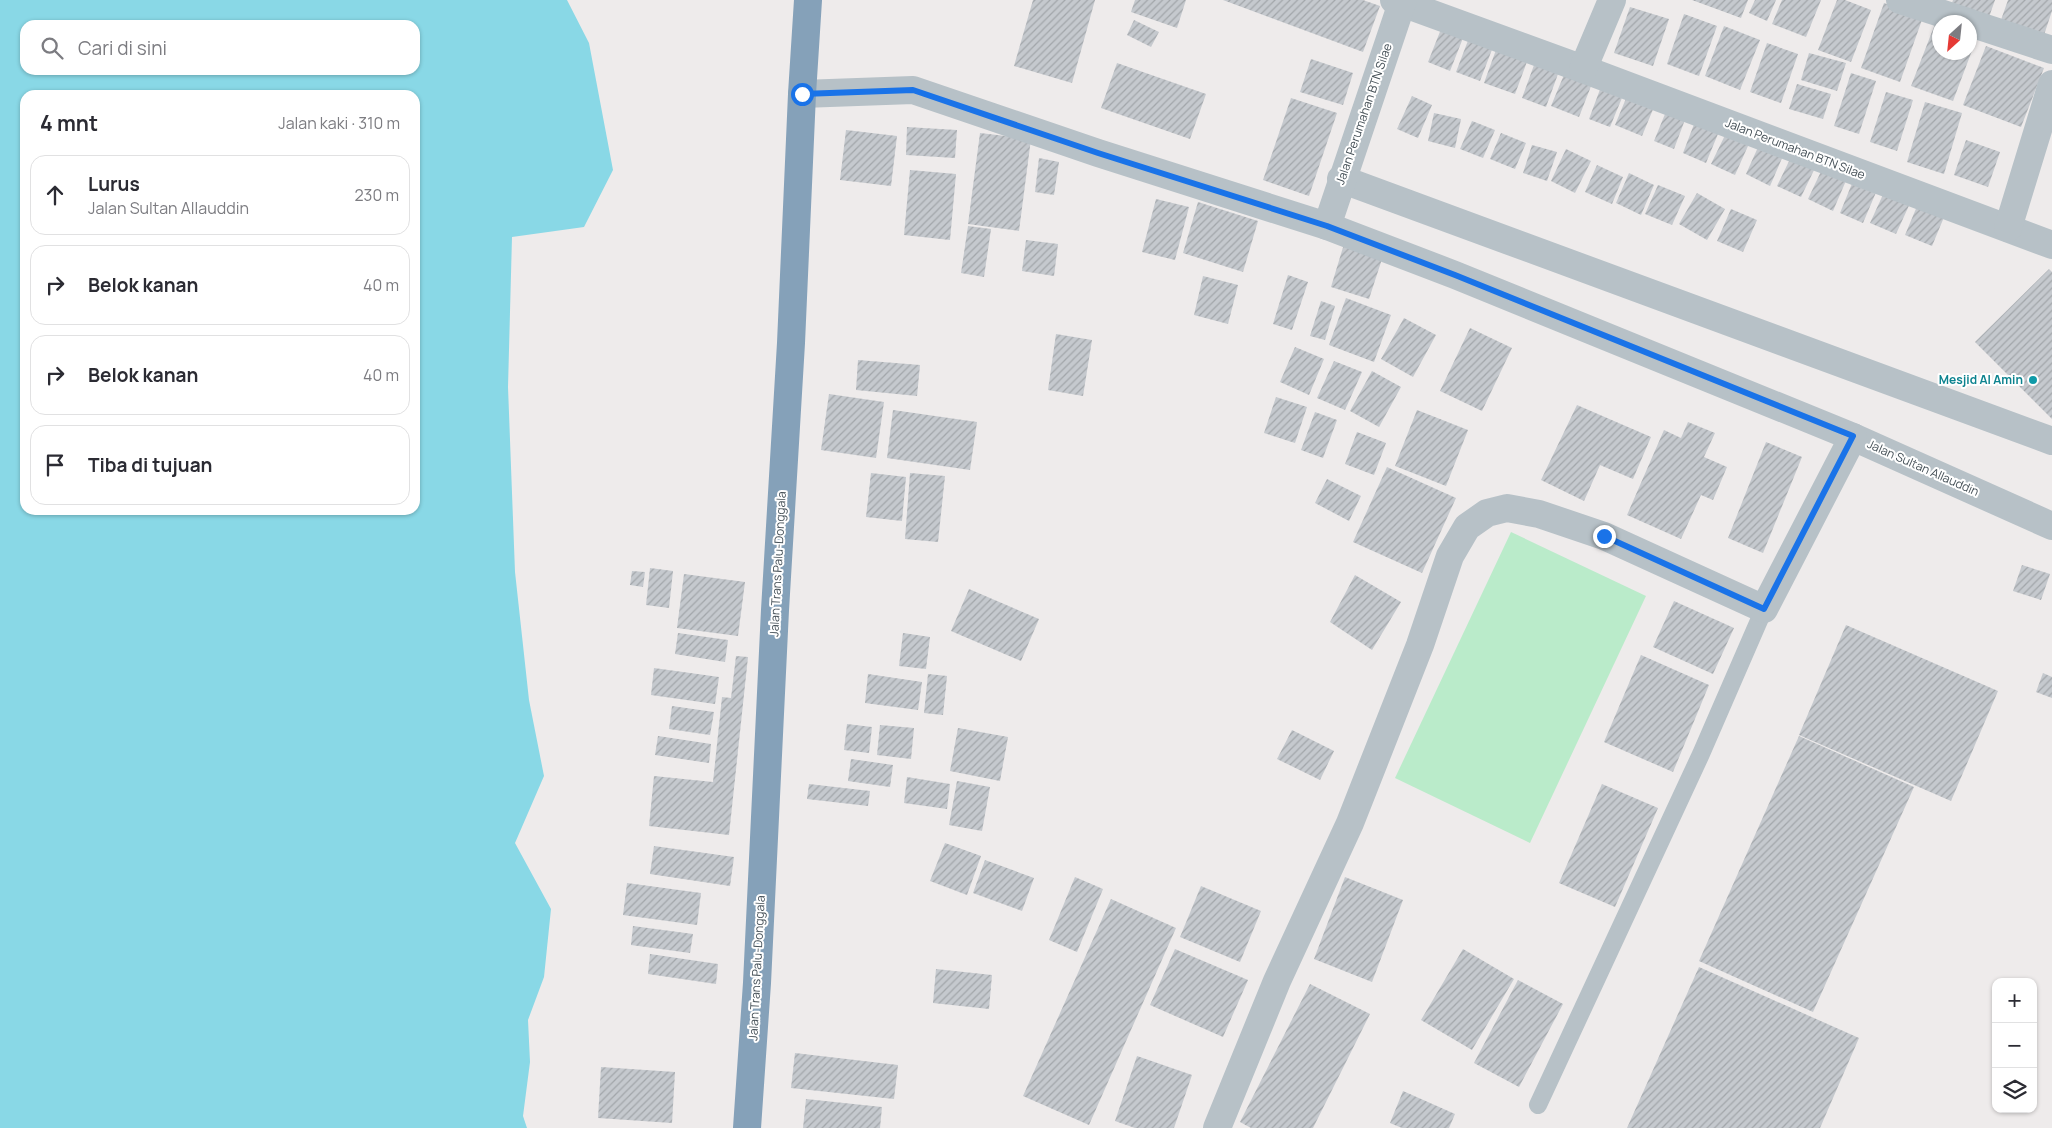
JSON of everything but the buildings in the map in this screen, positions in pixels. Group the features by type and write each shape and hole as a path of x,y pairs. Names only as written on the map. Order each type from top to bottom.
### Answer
{"highway":[{"name":"Jalan Trans Palu-Donggala","path":"748,1128 758,983 775,610 808,0"}],"street":[{"path":"1582,69 1612,0"},
{"path":"1900,0 1945,15"},
{"name":"Jalan Perumahan BTN Silae","path":"1327,226 1400,1 2052,245"},
{"path":"1977,26 2052,50"},
{"path":"2008,228 2052,84"},
{"name":"Jalan Sultan Allauddin","path":"802,94 913,90 1098,153 1327,226 1455,275 1853,436 2052,526"},
{"path":"1341,179 2052,441"},
{"path":"1217,1128 1278,981 1350,823 1420,645 1450,556 1467,526 1487,513 1507,508 1538,514 1604,536 1764,609 1853,436"}],"lane":[{"path":"1538,1105 1700,754 1764,609"}],"green space":[{"path":"1511,532 1646,596 1530,843 1395,778"}],"water":[{"path":"0,0 567,0 589,43 613,170 584,227 512,237 508,387 515,572 529,700 544,776 515,843 551,909 544,977 528,1020 530,1062 523,1116 527,1128 0,1128"}],"place":[{"name":"Mesjid Al Amin","path":"2033,380"}],"route":[{"path":"802,94 913,90 1098,153 1327,226 1455,275 1853,436 1764,609 1604,536"}]}
